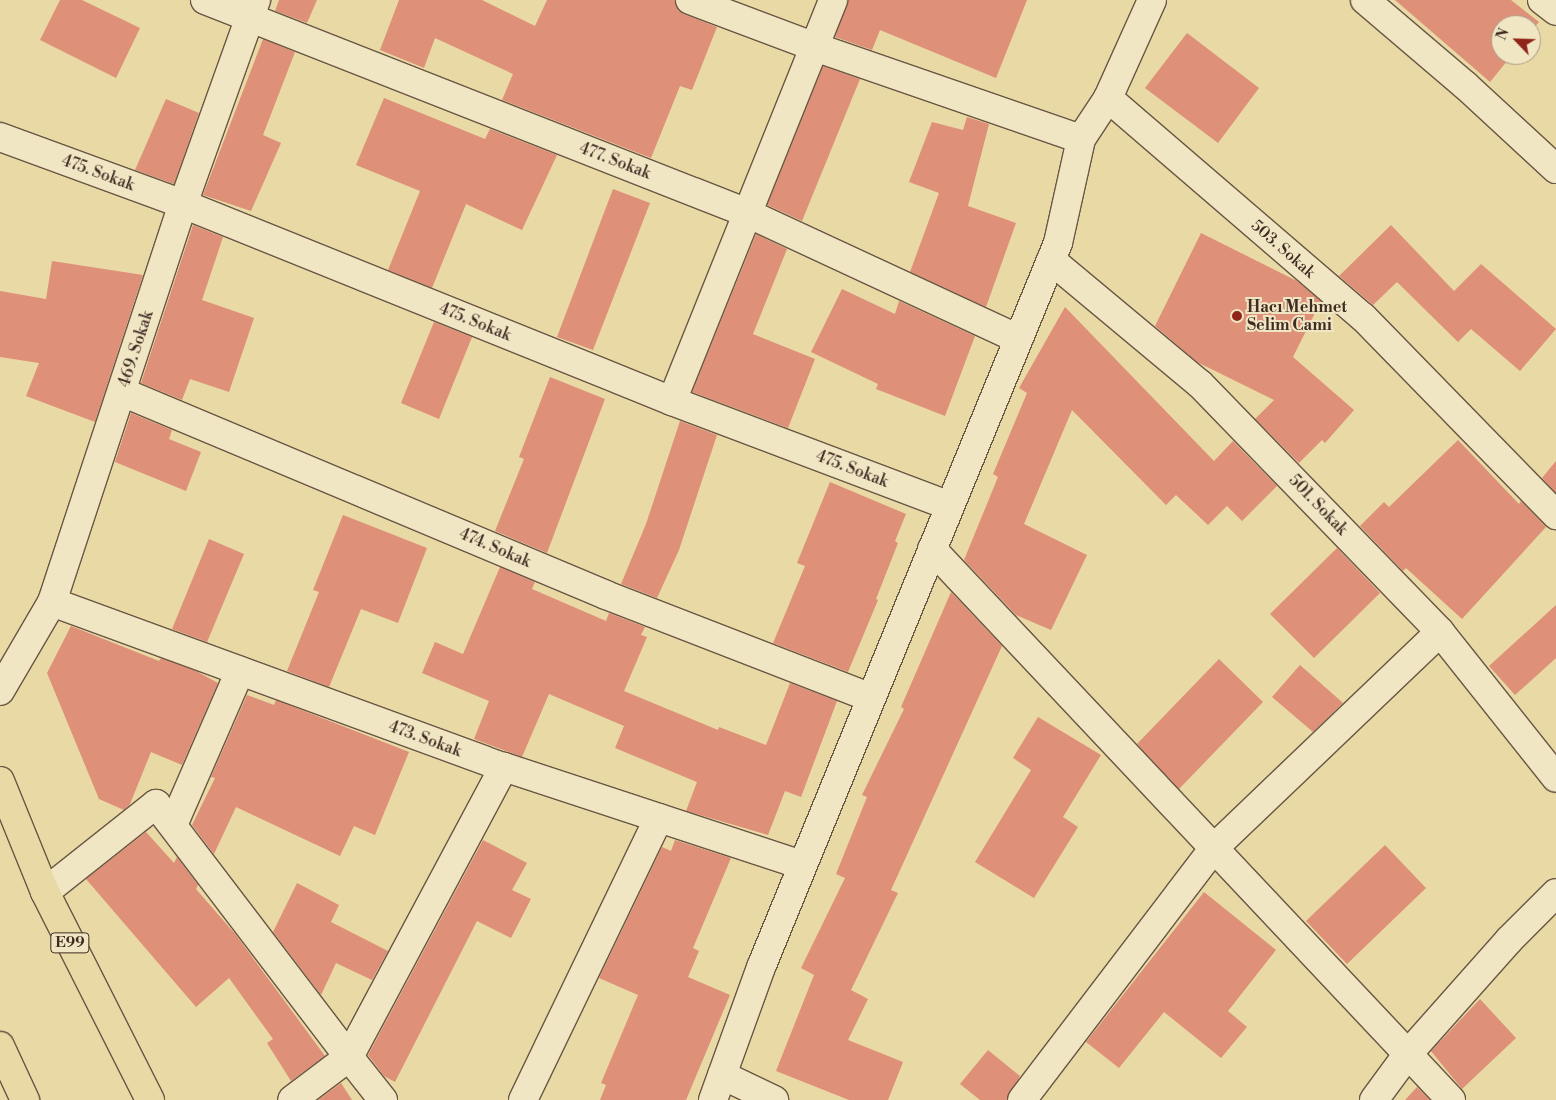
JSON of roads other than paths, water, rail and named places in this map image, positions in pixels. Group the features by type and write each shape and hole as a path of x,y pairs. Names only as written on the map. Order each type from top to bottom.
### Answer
{"highway":[{"name":"E99","path":"0,781 45,892 150,1100"},
{"path":"0,1046 25,1100"}],"street":[{"name":"477. Sokak","path":"205,0 253,9 747,213 1018,339"},
{"path":"690,0 814,47 1081,139"},
{"path":"672,402 833,0"},
{"path":"774,1100 718,1088 802,865 1058,243 1081,139 1108,98 1152,0"},
{"path":"1365,0 1465,85 1556,169"},
{"path":"1542,0 1556,11"},
{"name":"469. Sokak","path":"0,691 52,602 183,204 253,9"},
{"name":"503. Sokak","path":"1108,98 1363,317 1556,514"},
{"name":"475. Sokak","path":"0,137 183,204 672,402 950,506"},
{"name":"501. Sokak","path":"1051,260 1200,384 1440,632 1556,778"},
{"name":"474. Sokak","path":"122,392 606,595 871,698"},
{"path":"932,549 1215,847 1451,1100"},
{"name":"473. Sokak","path":"52,602 504,767 802,865"},
{"path":"1022,1100 1215,847 1440,632"},
{"path":"172,825 240,671"},
{"path":"292,1100 349,1057 504,767"},
{"path":"45,892 156,804 383,1100"},
{"path":"523,1100 659,818"},
{"path":"1374,1100 1407,1055 1556,893"}],"place":[{"name":"Hacı Mehmet Selim Cami","path":"1237,316"}]}
